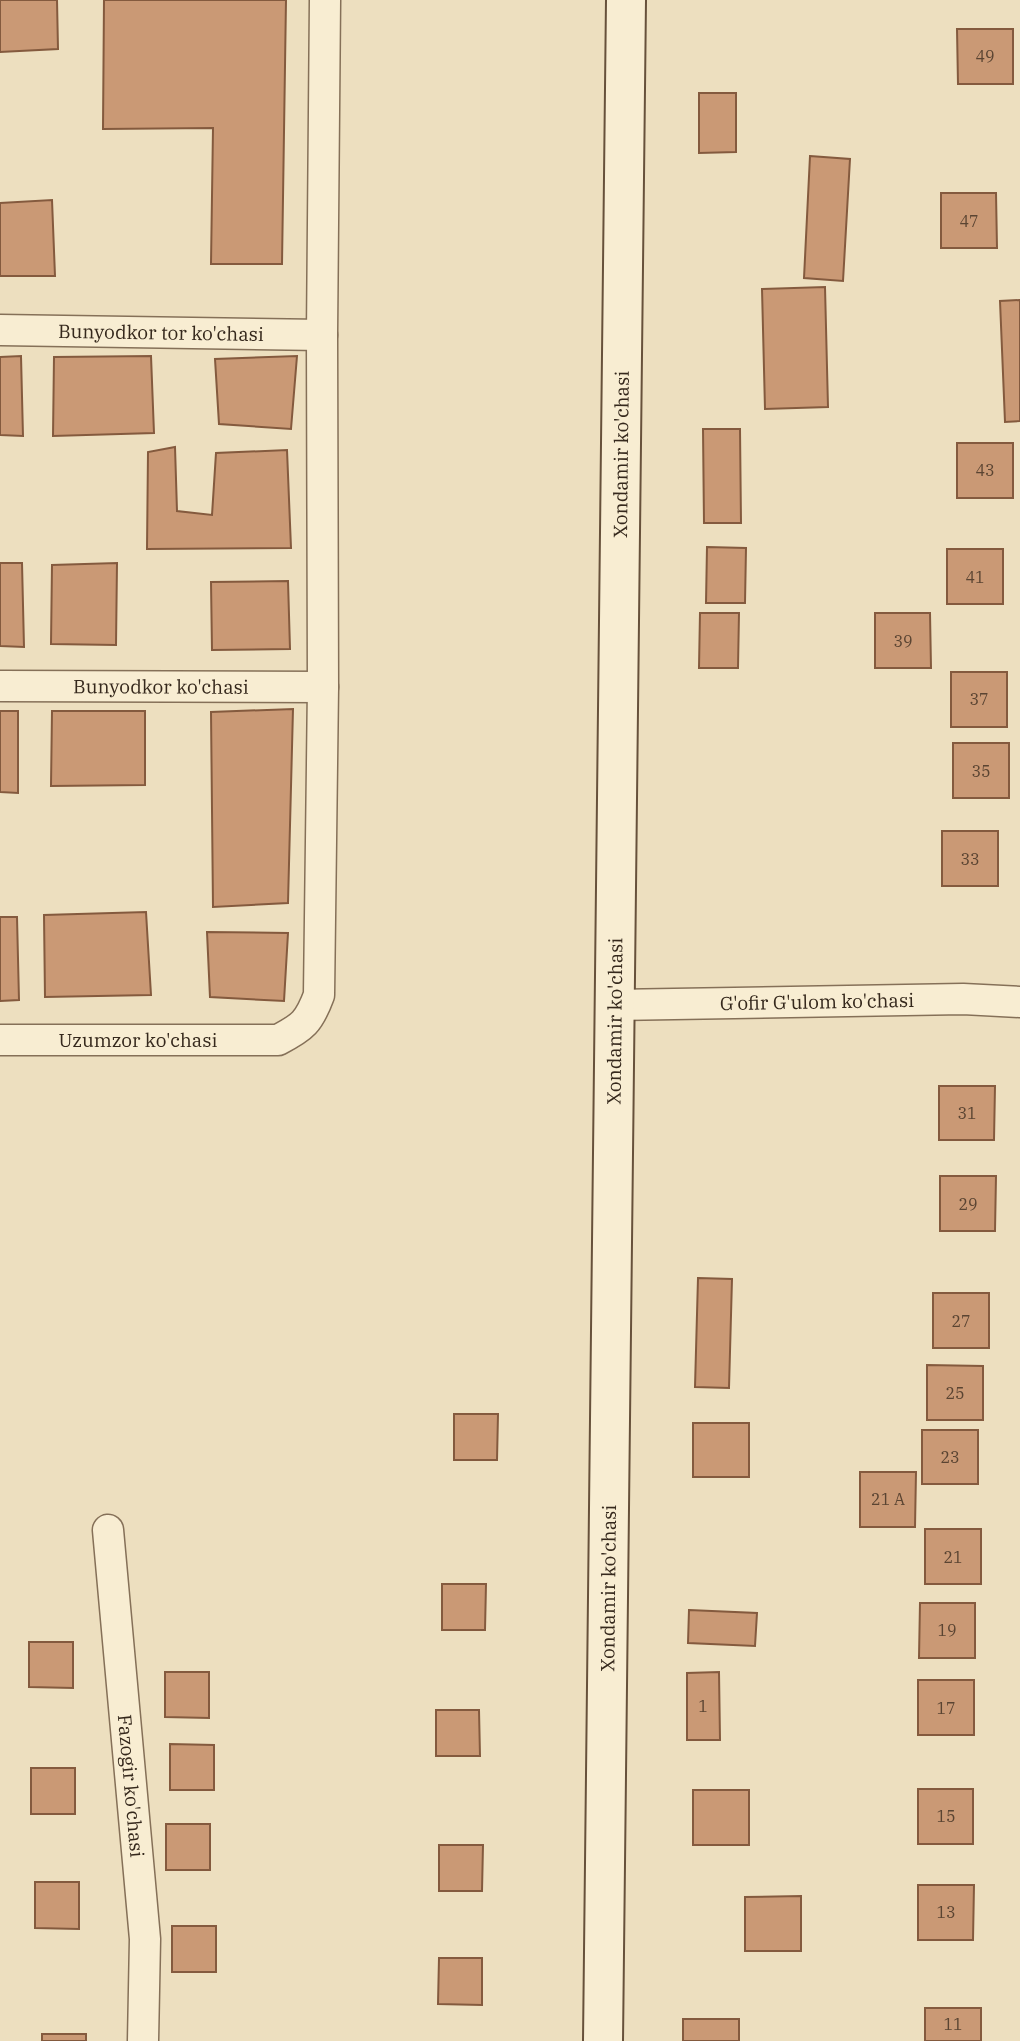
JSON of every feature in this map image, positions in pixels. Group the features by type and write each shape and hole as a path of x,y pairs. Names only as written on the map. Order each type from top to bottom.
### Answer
{"main road":[{"name":"Xondamir ko'chasi","path":"603,2041 626,0"}],"street":[{"path":"323,687 325,0"},
{"name":"Bunyodkor tor ko'chasi","path":"0,330 322,335"},
{"name":"Bunyodkor ko'chasi","path":"0,686 323,687"},
{"name":"Uzumzor ko'chasi","path":"0,1040 278,1040 299,1030 312,1015 319,995 323,687"},
{"name":"G'ofir G'ulom ko'chasi","path":"614,1005 962,999 1020,1002"},
{"name":"Fazogir ko'chasi","path":"108,1530 145,1939 143,2041"}],"building":[{"path":"0,0 57,0 58,49 0,52"},
{"path":"104,0 286,0 282,264 211,264 213,128 103,129"},
{"path":"957,29 1013,29 1013,84 958,84"},
{"path":"699,93 736,93 736,152 699,153"},
{"path":"810,156 850,159 843,281 804,278"},
{"path":"941,193 996,193 997,248 941,248"},
{"path":"52,200 55,276 0,276 0,203"},
{"path":"825,287 828,407 765,409 762,289"},
{"path":"1020,300 1020,421 1005,422 1000,301"},
{"path":"21,356 23,436 0,435 0,357"},
{"path":"151,356 154,433 53,436 54,357"},
{"path":"297,356 291,429 219,424 215,359"},
{"path":"703,429 740,429 741,523 704,523"},
{"path":"957,443 1013,443 1013,498 957,498"},
{"path":"175,447 177,511 212,515 216,453 287,450 291,548 147,549 148,452"},
{"path":"707,547 746,548 745,603 706,603"},
{"path":"947,549 1003,549 1003,604 947,604"},
{"path":"0,563 22,563 24,647 0,646"},
{"path":"117,563 116,645 51,644 52,565"},
{"path":"288,581 290,649 212,650 211,582"},
{"path":"700,613 739,613 738,668 699,668"},
{"path":"875,613 930,613 931,668 875,668"},
{"path":"951,672 1007,672 1007,727 951,727"},
{"path":"293,709 288,903 213,907 211,712"},
{"path":"0,711 18,711 18,793 0,792"},
{"path":"52,711 145,711 145,785 51,786"},
{"path":"953,743 1009,743 1009,798 953,798"},
{"path":"942,831 998,831 998,886 942,886"},
{"path":"146,912 151,995 45,997 44,915"},
{"path":"0,917 17,917 19,1000 0,1001"},
{"path":"207,932 288,933 284,1001 210,997"},
{"path":"939,1086 995,1086 994,1140 939,1140"},
{"path":"940,1176 996,1176 995,1231 940,1231"},
{"path":"698,1278 732,1279 729,1388 695,1387"},
{"path":"933,1293 989,1293 989,1348 933,1348"},
{"path":"927,1365 983,1366 983,1420 927,1420"},
{"path":"454,1414 498,1414 497,1460 454,1460"},
{"path":"693,1423 749,1423 749,1477 693,1477"},
{"path":"922,1430 978,1430 978,1484 922,1484"},
{"path":"860,1472 916,1472 915,1527 860,1527"},
{"path":"925,1529 981,1529 981,1584 925,1584"},
{"path":"442,1584 486,1584 485,1630 442,1630"},
{"path":"920,1603 975,1603 975,1658 919,1658"},
{"path":"689,1610 757,1613 755,1646 688,1643"},
{"path":"29,1642 73,1642 73,1688 29,1687"},
{"path":"165,1672 209,1672 209,1718 165,1717"},
{"path":"719,1672 720,1740 687,1740 687,1673"},
{"path":"918,1680 974,1680 974,1735 918,1735"},
{"path":"436,1710 479,1710 480,1756 436,1756"},
{"path":"170,1744 214,1745 214,1790 170,1790"},
{"path":"31,1768 75,1768 75,1814 31,1814"},
{"path":"918,1789 973,1789 973,1844 918,1844"},
{"path":"693,1790 749,1790 749,1845 693,1845"},
{"path":"166,1824 210,1824 210,1870 166,1870"},
{"path":"439,1845 483,1845 482,1891 439,1891"},
{"path":"35,1882 79,1882 79,1929 35,1928"},
{"path":"918,1885 974,1885 973,1940 918,1940"},
{"path":"801,1896 801,1951 745,1951 745,1897"},
{"path":"172,1926 216,1926 216,1972 172,1972"},
{"path":"439,1958 482,1958 482,2005 438,2004"},
{"path":"925,2008 981,2008 981,2041 925,2041"},
{"path":"683,2019 739,2019 739,2041 683,2041"},
{"path":"42,2034 86,2034 86,2041 42,2041"}]}
